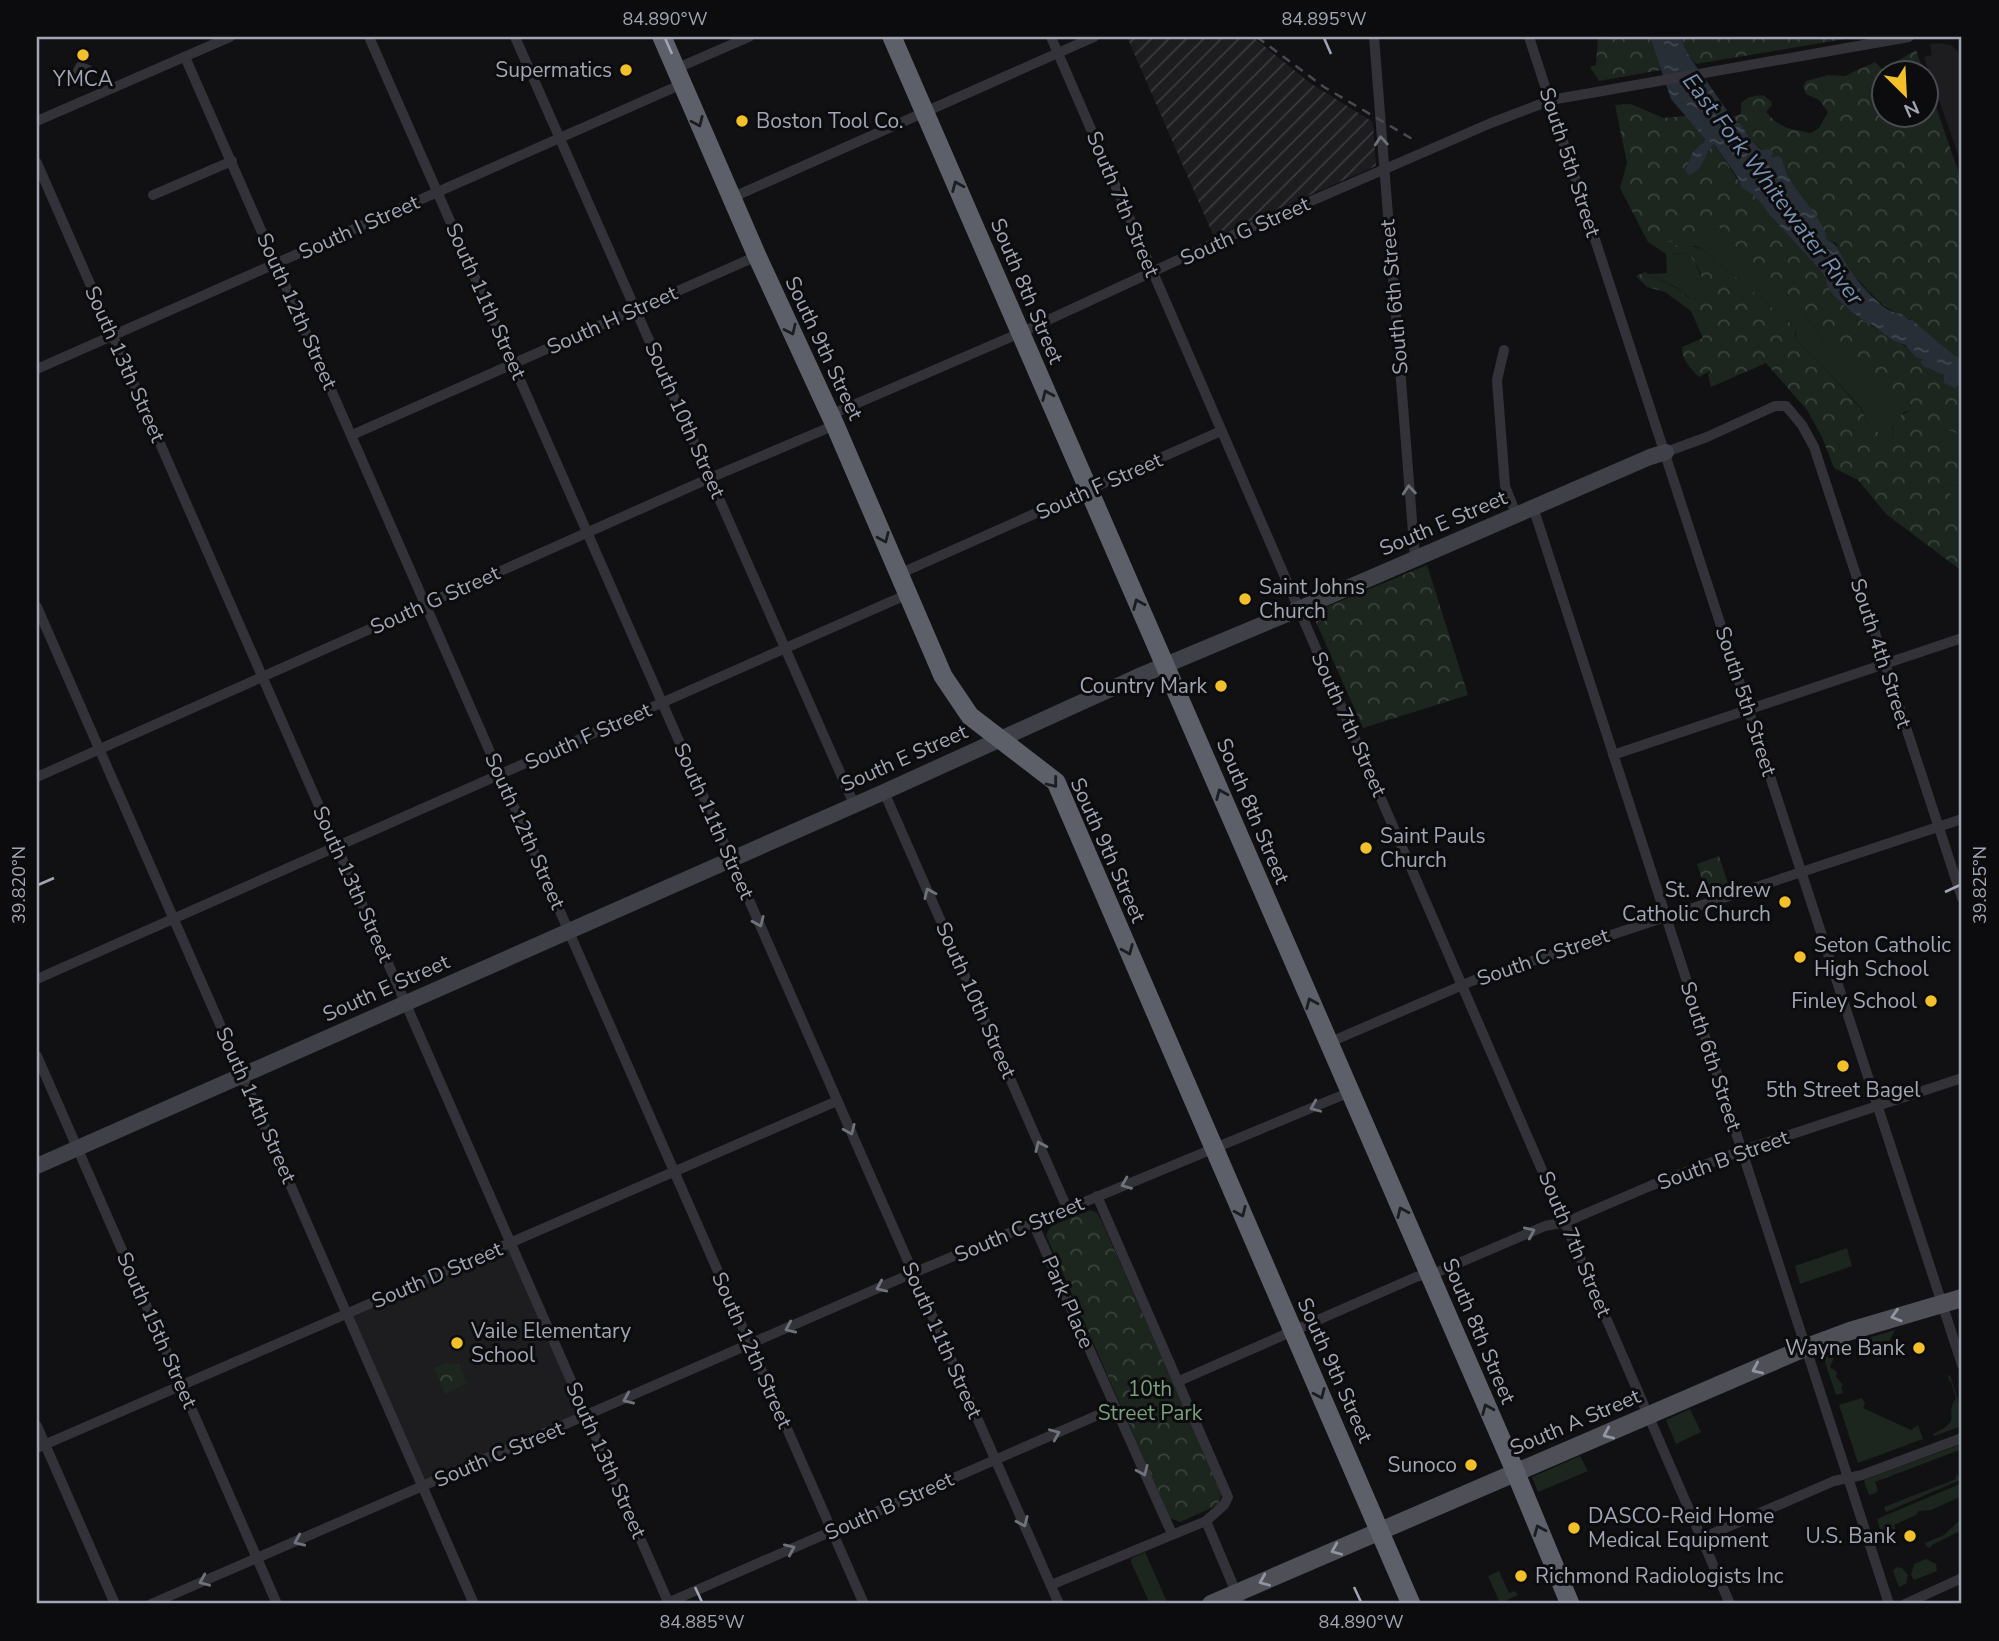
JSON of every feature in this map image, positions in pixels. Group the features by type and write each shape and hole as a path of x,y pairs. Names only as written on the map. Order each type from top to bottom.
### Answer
{"highway":[{"name":"South 9th Street","path":"662,37 943,677 970,716 1056,782 1411,1604"},
{"name":"South 8th Street","path":"892,37 1515,1471 1570,1604"}],"main road":[{"name":"South A Street","path":"1210,1604 1238,1599 1380,1531 1515,1471 1807,1347 1962,1297"}],"street":[{"path":"37,121 230,37"},
{"name":"South 11th Street","path":"369,37 1059,1604"},
{"name":"South 10th Street","path":"515,37 854,804"},
{"name":"South I Street","path":"37,369 560,138 749,37"},
{"name":"South 7th Street","path":"1051,37 1730,1604"},
{"path":"731,198 1094,37"},
{"name":"South 6th Street","path":"1374,37 1415,558"},
{"name":"South 5th Street","path":"1529,37 1962,1365"},
{"name":"South G Street","path":"37,777 710,478 1219,241 1491,123 1551,100 1909,37"},
{"name":"South 12th Street","path":"185,57 864,1604"},
{"path":"153,195 232,161"},
{"name":"South 13th Street","path":"37,163 667,1604"},
{"name":"South H Street","path":"352,436 757,256"},
{"path":"1504,350 1497,380 1505,486 1516,514"},
{"name":"South E Street","path":"37,1166 884,792 1034,722 1516,514 1650,457 1707,437 1775,406 1786,406 1792,411"},
{"name":"South 4th Street","path":"1792,411 1814,447 1962,898"},
{"name":"South F Street","path":"899,574 1221,431"},
{"name":"South 6th Street","path":"1533,507 1889,1604"},
{"name":"South F Street","path":"37,979 908,594"},
{"name":"South 14th Street","path":"37,607 474,1604"},
{"path":"1613,755 1957,640"},
{"name":"South 10th Street","path":"884,792 1067,1209"},
{"name":"South C Street","path":"1328,1043 1463,985 1962,819"},
{"name":"South 15th Street","path":"37,1056 277,1604"},
{"name":"South B Street","path":"1179,1381 1416,1277 1545,1226 1566,1222 1741,1151 1962,1078"},
{"name":"South C Street","path":"151,1604 913,1273 1350,1092"},
{"name":"South D Street","path":"41,1446 837,1101"},
{"path":"1051,1585 1206,1521 1224,1505 1228,1497 1097,1196"},
{"name":"Park Place","path":"1033,1223 1172,1534"},
{"name":"South B Street","path":"667,1604 1115,1408"},
{"path":"37,1426 41,1446 115,1604"},
{"path":"1702,1538 1849,1476 1862,1475 1962,1437"},
{"path":"1206,1521 1238,1599"},
{"path":"1905,1604 1962,1578"}],"shaded area":[{"path":"1127,37 1253,37 1310,83 1373,122 1376,166 1214,237"},
{"path":"1930,44 1951,45 1962,55 1962,166 1940,103 1940,60 1925,60 1924,57 1932,55"},
{"name":"Vaile Elementary School","path":"511,1244 587,1416 423,1487 347,1315"}],"green space":[{"path":"1598,37 1650,37 1661,70 1599,81 1590,67 1596,65"},
{"path":"1680,37 1857,37 1696,64"},
{"path":"1916,50 1919,60 1899,60"},
{"path":"1870,64 1870,130 1940,130 1940,118 1962,182 1962,359 1913,321 1878,301 1850,271 1836,243 1827,240 1818,221 1779,162 1750,139 1740,123 1732,117 1741,114 1741,103 1749,97 1763,95 1772,105 1766,112 1777,122 1811,133 1819,128 1828,112 1819,100 1806,94 1803,87 1806,81 1828,75 1845,76"},
{"path":"1631,104 1663,118 1686,116 1705,139 1688,166 1699,167 1714,144 1744,189 1758,198 1767,212 1826,277 1829,287 1846,307 1923,359 1928,368 1944,375 1944,383 1962,386 1962,435 1944,428 1942,432 1962,448 1962,482 1954,486 1947,482 1942,487 1962,504 1962,571 1886,514 1858,480 1834,468 1822,437 1807,410 1766,363 1711,387 1708,374 1712,370 1699,377 1687,364 1682,347 1703,338 1691,311 1665,292 1647,287 1636,276 1645,272 1695,300 1702,281 1697,266 1688,254 1669,253 1666,248 1680,245 1704,250 1792,325 1795,339 1820,363 1861,409 1868,423 1887,441 1894,439 1892,429 1901,415 1910,411 1911,404 1824,342 1804,312 1781,287 1737,248 1716,223 1712,225 1710,234 1657,244 1648,242 1620,188 1627,163 1615,105"},
{"path":"1715,222 1723,228 1737,248 1781,287 1804,312 1824,342 1911,403 1910,411 1904,412 1892,428 1894,439 1887,442 1868,423 1861,408 1795,339 1796,333 1792,325 1704,250 1695,246 1669,253 1688,254 1699,271 1701,289 1693,301 1674,286 1647,274 1667,273 1666,254 1648,242 1683,238"},
{"path":"1947,427 1962,435 1962,448 1945,437 1942,432"},
{"path":"1947,482 1954,486 1962,482 1962,504 1942,487"},
{"path":"1427,565 1468,695 1363,728 1312,613"},
{"path":"1719,856 1729,887 1707,894 1697,864"},
{"name":"10th Street Park","path":"1090,1210 1097,1213 1102,1222 1222,1493 1218,1505 1180,1522 1170,1518 1046,1235 1051,1226"},
{"path":"1847,1248 1852,1266 1800,1284 1795,1266"},
{"path":"1895,1330 1884,1352 1867,1343 1868,1338"},
{"path":"1838,1348 1830,1367 1837,1372 1836,1377 1843,1385 1843,1393 1836,1395 1822,1353"},
{"path":"447,1363 460,1365 467,1383 445,1394 434,1368"},
{"path":"1950,1375 1962,1413 1962,1426 1934,1436 1933,1434 1951,1421 1951,1409 1956,1398 1949,1381"},
{"path":"1862,1398 1865,1403 1863,1408 1911,1430 1918,1425 1923,1439 1858,1463 1839,1405"},
{"path":"1690,1409 1701,1432 1676,1444 1666,1420"},
{"path":"1962,1444 1962,1449 1875,1482 1878,1490 1869,1495 1864,1481 1866,1479"},
{"path":"1580,1456 1588,1471 1538,1492 1532,1477"},
{"path":"1956,1473 1960,1480 1886,1512 1884,1507 1956,1479"},
{"path":"1960,1484 1962,1496 1931,1510 1919,1511 1894,1525 1896,1531 1881,1532 1877,1519"},
{"path":"1962,1518 1962,1530 1930,1548 1926,1546 1925,1543 1944,1535"},
{"path":"1145,1552 1168,1604 1150,1604 1131,1562 1132,1558"},
{"path":"1926,1559 1936,1564 1937,1571 1914,1580 1911,1575 1914,1564"},
{"path":"1897,1567 1902,1568 1908,1575 1906,1584 1899,1587 1893,1571"},
{"path":"1499,1571 1509,1593 1515,1591 1518,1595 1500,1603 1488,1576"}],"water":[{"name":"East Fork Whitewater River","path":"1650,37 1680,37 1689,56 1735,122 1740,123 1761,150 1771,149 1771,158 1778,156 1782,159 1791,181 1819,220 1827,240 1838,249 1866,290 1879,303 1912,320 1962,359 1962,386 1955,388 1944,383 1944,375 1923,366 1923,359 1917,358 1905,345 1894,341 1871,324 1863,322 1840,301 1830,290 1821,271 1762,204 1742,188 1714,144 1698,169 1689,175 1685,170 1693,152 1705,139 1671,99"}],"railway":[{"path":"1257,37 1324,87 1414,140"}],"place":[{"name":"YMCA","path":"83,55"},
{"name":"Supermatics","path":"626,70"},
{"name":"Boston Tool Co.","path":"742,121"},
{"name":"Saint Johns Church","path":"1245,599"},
{"name":"Country Mark","path":"1221,686"},
{"name":"Saint Pauls Church","path":"1366,848"},
{"name":"St. Andrew Catholic Church","path":"1785,902"},
{"name":"Seton Catholic High School","path":"1800,957"},
{"name":"Finley School","path":"1931,1001"},
{"name":"5th Street Bagel","path":"1843,1066"},
{"name":"Vaile Elementary School","path":"457,1343"},
{"name":"Wayne Bank","path":"1919,1348"},
{"name":"Sunoco","path":"1471,1465"},
{"name":"DASCO-Reid Home Medical Equipment","path":"1574,1528"},
{"name":"U.S. Bank","path":"1910,1536"},
{"name":"Richmond Radiologists Inc","path":"1521,1576"}]}
